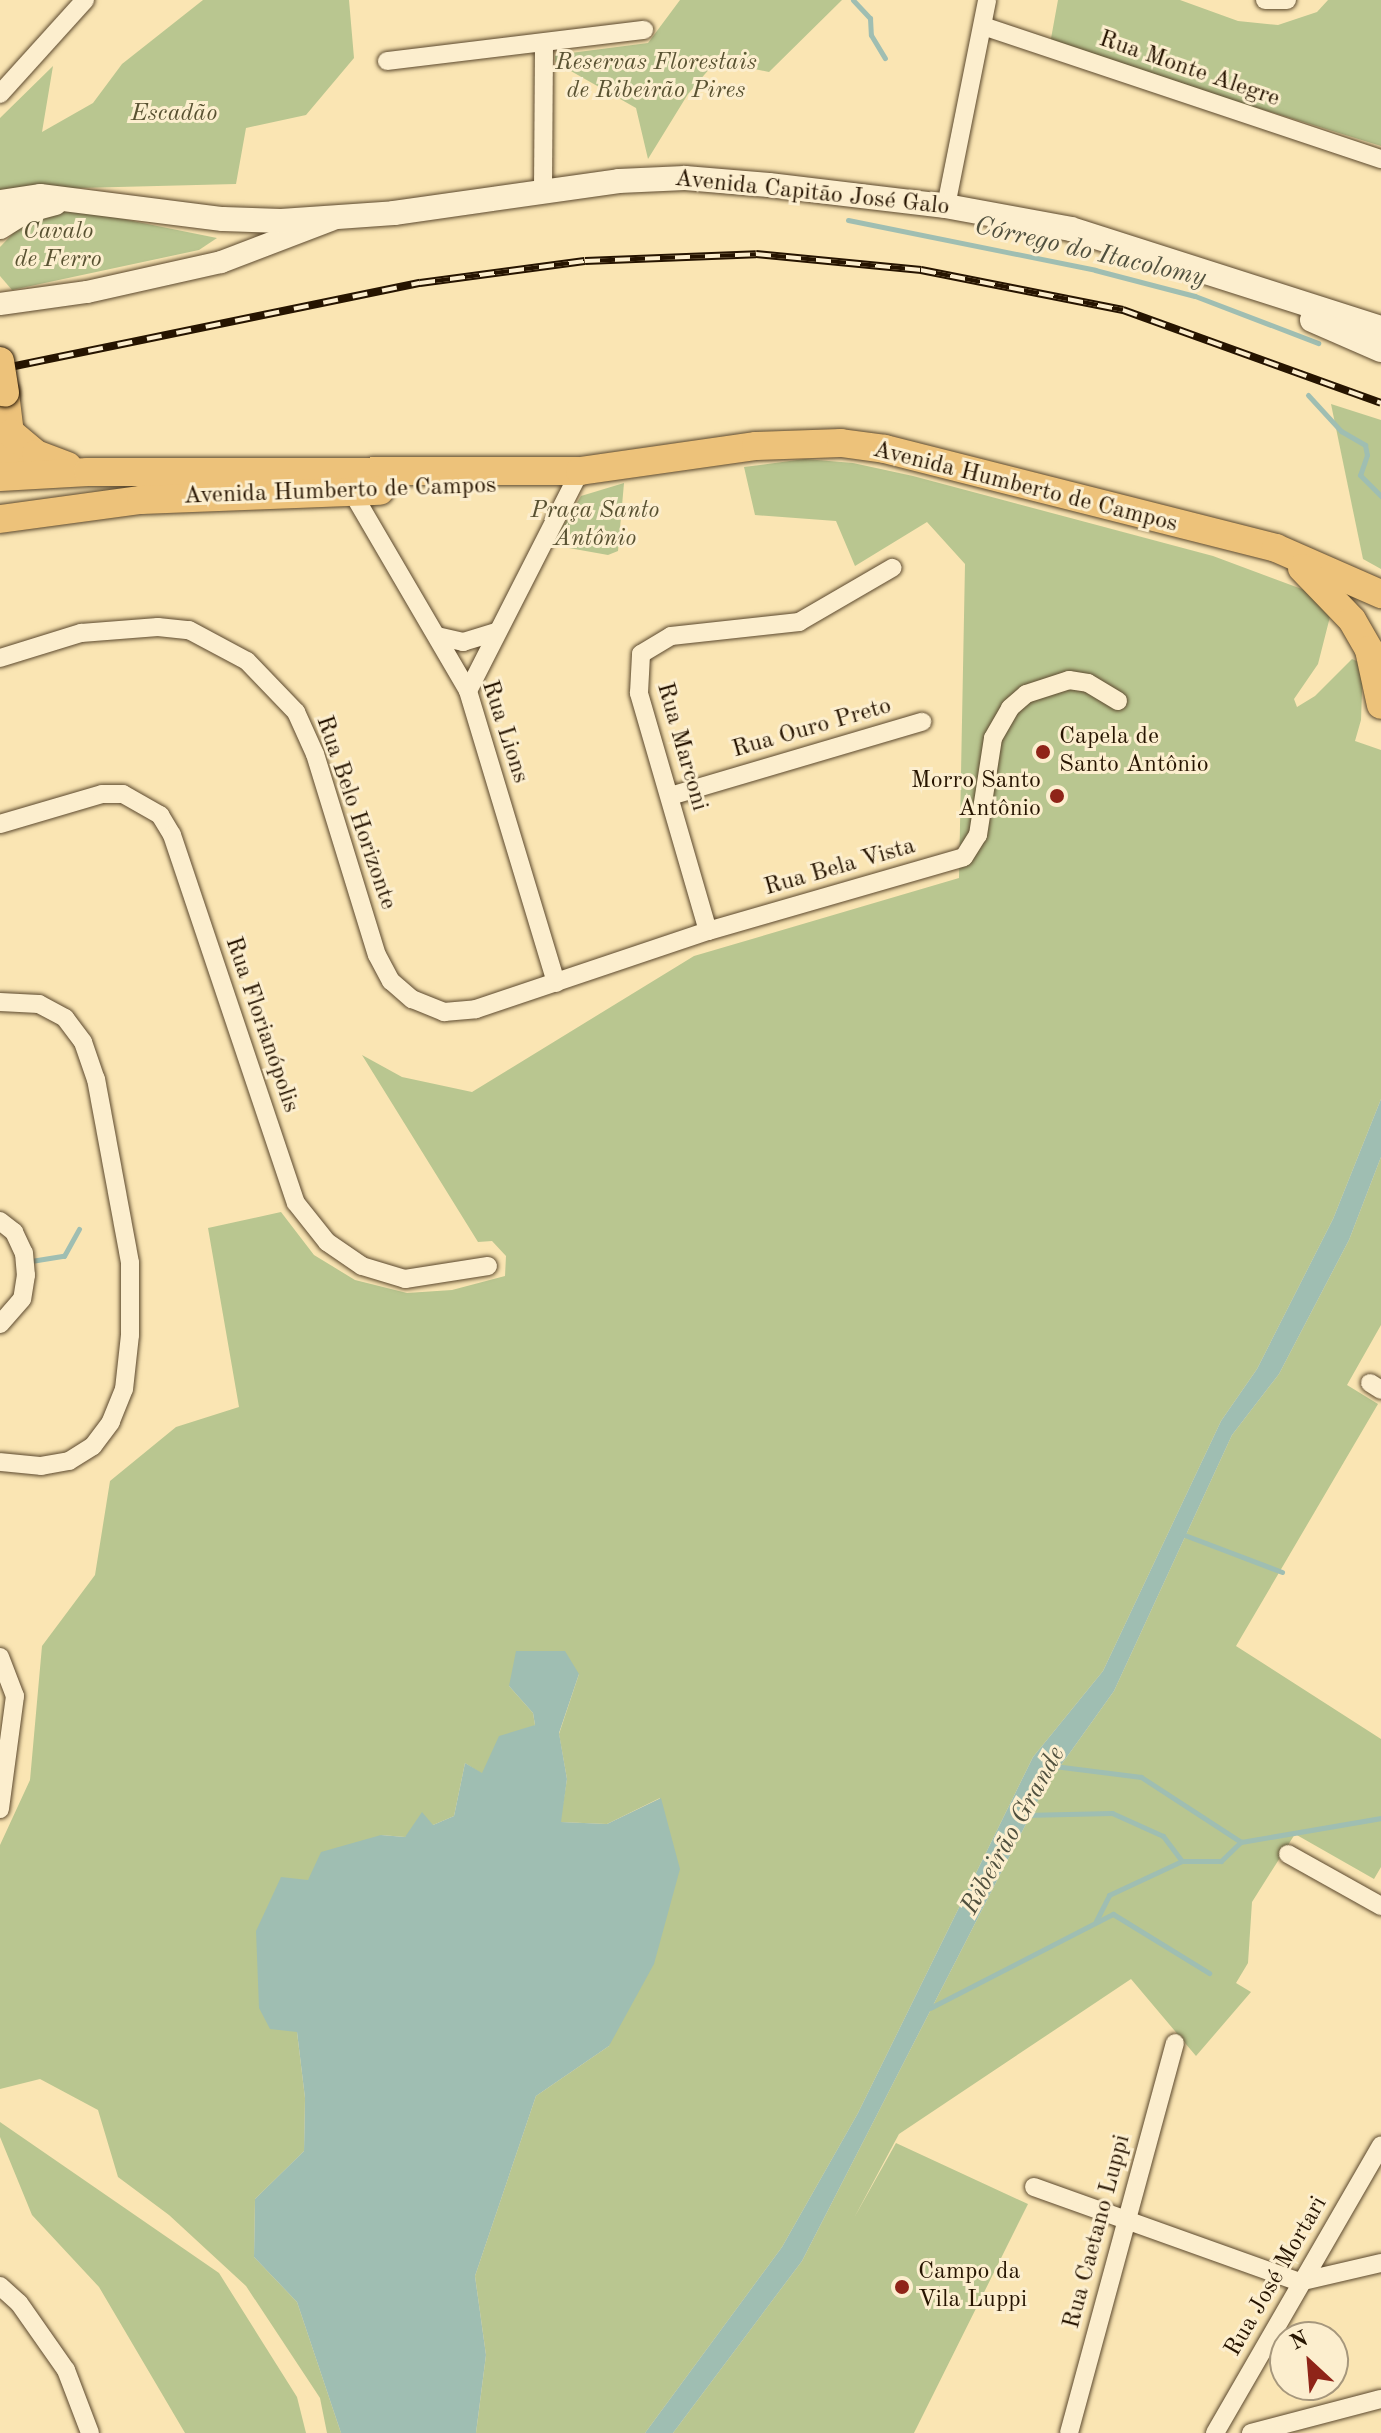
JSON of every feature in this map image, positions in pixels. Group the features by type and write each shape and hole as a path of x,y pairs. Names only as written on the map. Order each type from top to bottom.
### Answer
{"main road":[{"name":"Avenida Capitão José Galo","path":"0,202 22,195 223,219 333,219 543,189 685,178 946,206 1132,246 1280,300 1381,328"},
{"path":"0,227 26,211 65,201"},
{"name":"Avenida Capitão José Galo","path":"1280,300 1381,350"},
{"path":"0,361 11,433 3,481 39,512"},
{"path":"11,433 36,454 88,472"},
{"name":"Avenida Humberto de Campos","path":"3,481 88,472 347,482 577,478 725,450 801,442 885,449 1276,548 1381,594"},
{"name":"Avenida Humberto de Campos","path":"0,519 39,512 347,482"},
{"name":"Avenida Humberto de Campos","path":"1276,548 1321,583 1375,643 1381,705"}],"street":[{"path":"0,94 85,0"},
{"path":"946,206 987,0"},
{"path":"1265,0 1287,0"},
{"name":"Rua Monte Alegre","path":"983,26 1381,159"},
{"path":"387,61 644,30"},
{"path":"543,189 544,44"},
{"name":"Avenida Capitão José Galo","path":"0,304 87,292 221,262 333,219"},
{"path":"468,691 495,632 577,478"},
{"name":"Rua Lions","path":"347,482 468,691 556,983"},
{"name":"Rua Marconi","path":"708,931 639,693 641,654 671,636 799,622 892,568"},
{"name":"Rua Belo Horizonte","path":"0,658 81,633 120,627 189,630 220,643 247,661 296,712 315,754 377,955 391,981 412,999 444,1012 476,1009 556,983"},
{"path":"437,636 463,642 495,632"},
{"name":"Rua Bela Vista","path":"556,983 708,931 964,857 978,835 993,738 1010,708 1026,694 1069,680 1088,683 1118,701"},
{"name":"Rua Ouro Preto","path":"670,796 922,722"},
{"name":"Rua Florianópolis","path":"0,824 102,794 123,794 160,815 172,835 296,1203 327,1242 362,1266 405,1279 488,1266"},
{"path":"0,1002 39,1004 65,1018 83,1042 96,1079 130,1263 130,1335 124,1389 111,1422 93,1446 69,1461 41,1466 0,1462"},
{"path":"0,1221 14,1232 24,1253 26,1275 22,1299 0,1324"},
{"path":"0,1657 15,1696 0,1809"},
{"path":"1288,1854 1381,1906"},
{"name":"Rua Caetano Luppi","path":"1069,2433 1124,2221 1175,2043"},
{"name":"Rua José Mortari","path":"1215,2433 1299,2282 1381,2146"},
{"path":"1034,2187 1299,2282 1381,2263"},
{"path":"0,2286 19,2303 66,2370 90,2433"},
{"path":"1251,2433 1381,2399"}],"green space":[{"name":"Escadão","path":"203,0 349,0 354,58 306,115 246,128 236,184 0,190 0,118 53,66 42,132 93,103 122,64"},
{"name":"Reservas Florestais de Ribeirão Pires","path":"680,0 842,0 769,72 716,61 688,94 648,159 636,108 555,62 555,55 648,43"},
{"path":"1058,0 1180,0 1238,21 1278,25 1317,12 1328,0 1381,0 1381,146 1050,44"},
{"name":"Cavalo de Ferro","path":"53,211 83,211 217,238 199,250 12,290 0,276 0,247 21,225"},
{"path":"1331,404 1381,420 1381,569 1363,559"},
{"path":"805,459 853,463 913,476 1213,556 1334,601 1318,664 1294,699 1297,707 1315,696 1352,659 1363,664 1361,720 1355,741 1381,750 1381,1099 1333,1219 1257,1369 1221,1421 1103,1671 1033,1757 858,2113 782,2247 645,2433 476,2433 486,2355 475,2276 536,2096 609,2046 660,1798 607,1824 560,1822 567,1779 559,1734 579,1674 509,1686 533,1713 535,1725 482,1774 465,1763 454,1816 405,1837 381,1835 297,2032 305,2098 304,2151 255,2199 254,2257 297,2302 341,2433 327,2433 320,2398 246,2286 169,2215 118,2177 98,2110 40,2079 0,2089 0,1845 30,1780 42,1646 95,1575 110,1481 176,1427 239,1407 208,1228 281,1212 314,1255 355,1280 407,1293 452,1290 505,1276 506,1256 492,1241 478,1242 362,1055 402,1077 472,1092 694,956 959,878 965,564 927,522 855,566 836,521 755,515 744,467"},
{"name":"Praça Santo Antônio","path":"624,483 618,551 608,555 552,545 581,496"},
{"path":"1381,1157 1381,1325 1347,1385 1378,1404 1236,1646 1381,1739 1381,1867 1374,1879 1295,1834 1252,1902 1248,1963 1236,1983 1251,1992 1196,2056 1131,1979 899,2134 854,2218 896,2143 1028,2204 914,2433 673,2433 802,2261 1044,1789 1114,1691 1232,1435 1279,1374 1349,1240"},
{"path":"0,2122 219,2273 297,2397 306,2433 185,2433 99,2287 32,2215 0,2137"}],"water":[{"name":"Ribeirão Grande","path":"1381,1099 1381,1157 1349,1240 1279,1374 1232,1435 1114,1691 1044,1789 802,2261 673,2433 645,2433 782,2247 858,2113 1033,1757 1103,1671 1221,1421 1257,1369 1333,1219"},
{"path":"516,1651 565,1651 579,1674 559,1733 567,1779 561,1822 607,1824 661,1798 680,1869 654,1964 609,2046 536,2096 475,2276 486,2355 476,2433 341,2433 297,2302 254,2257 255,2199 304,2151 305,2098 297,2032 270,2029 259,2008 256,1931 281,1877 308,1880 321,1852 381,1835 405,1837 422,1812 433,1825 454,1816 465,1763 482,1773 499,1736 535,1725 533,1713 509,1686"}],"waterway":[{"name":"Córrego do Itacolomy","path":"853,0 870,18 871,35 885,58"},
{"name":"Córrego do Itacolomy","path":"848,220 1095,270 1195,296 1318,343"},
{"path":"1308,395 1341,431 1365,445 1367,455 1360,475 1381,496"},
{"path":"31,1261 64,1256 79,1229"},
{"path":"1182,1534 1282,1572"},
{"name":"Ribeirão Grande","path":"1054,1766 1141,1777 1241,1842"},
{"name":"Ribeirão Grande","path":"1024,1815 1112,1813 1163,1836 1182,1861"},
{"path":"1096,1921 1109,1895 1182,1861 1221,1861 1241,1842 1381,1818"},
{"path":"930,2008 1113,1914 1209,1973"}],"railway":[{"path":"0,369 420,283 585,261 756,254 921,270 1123,310 1381,403"}],"place":[{"name":"Capela de Santo Antônio","path":"1043,752"},
{"name":"Morro Santo Antônio","path":"1057,796"},
{"name":"Campo da Vila Luppi","path":"902,2287"}]}
